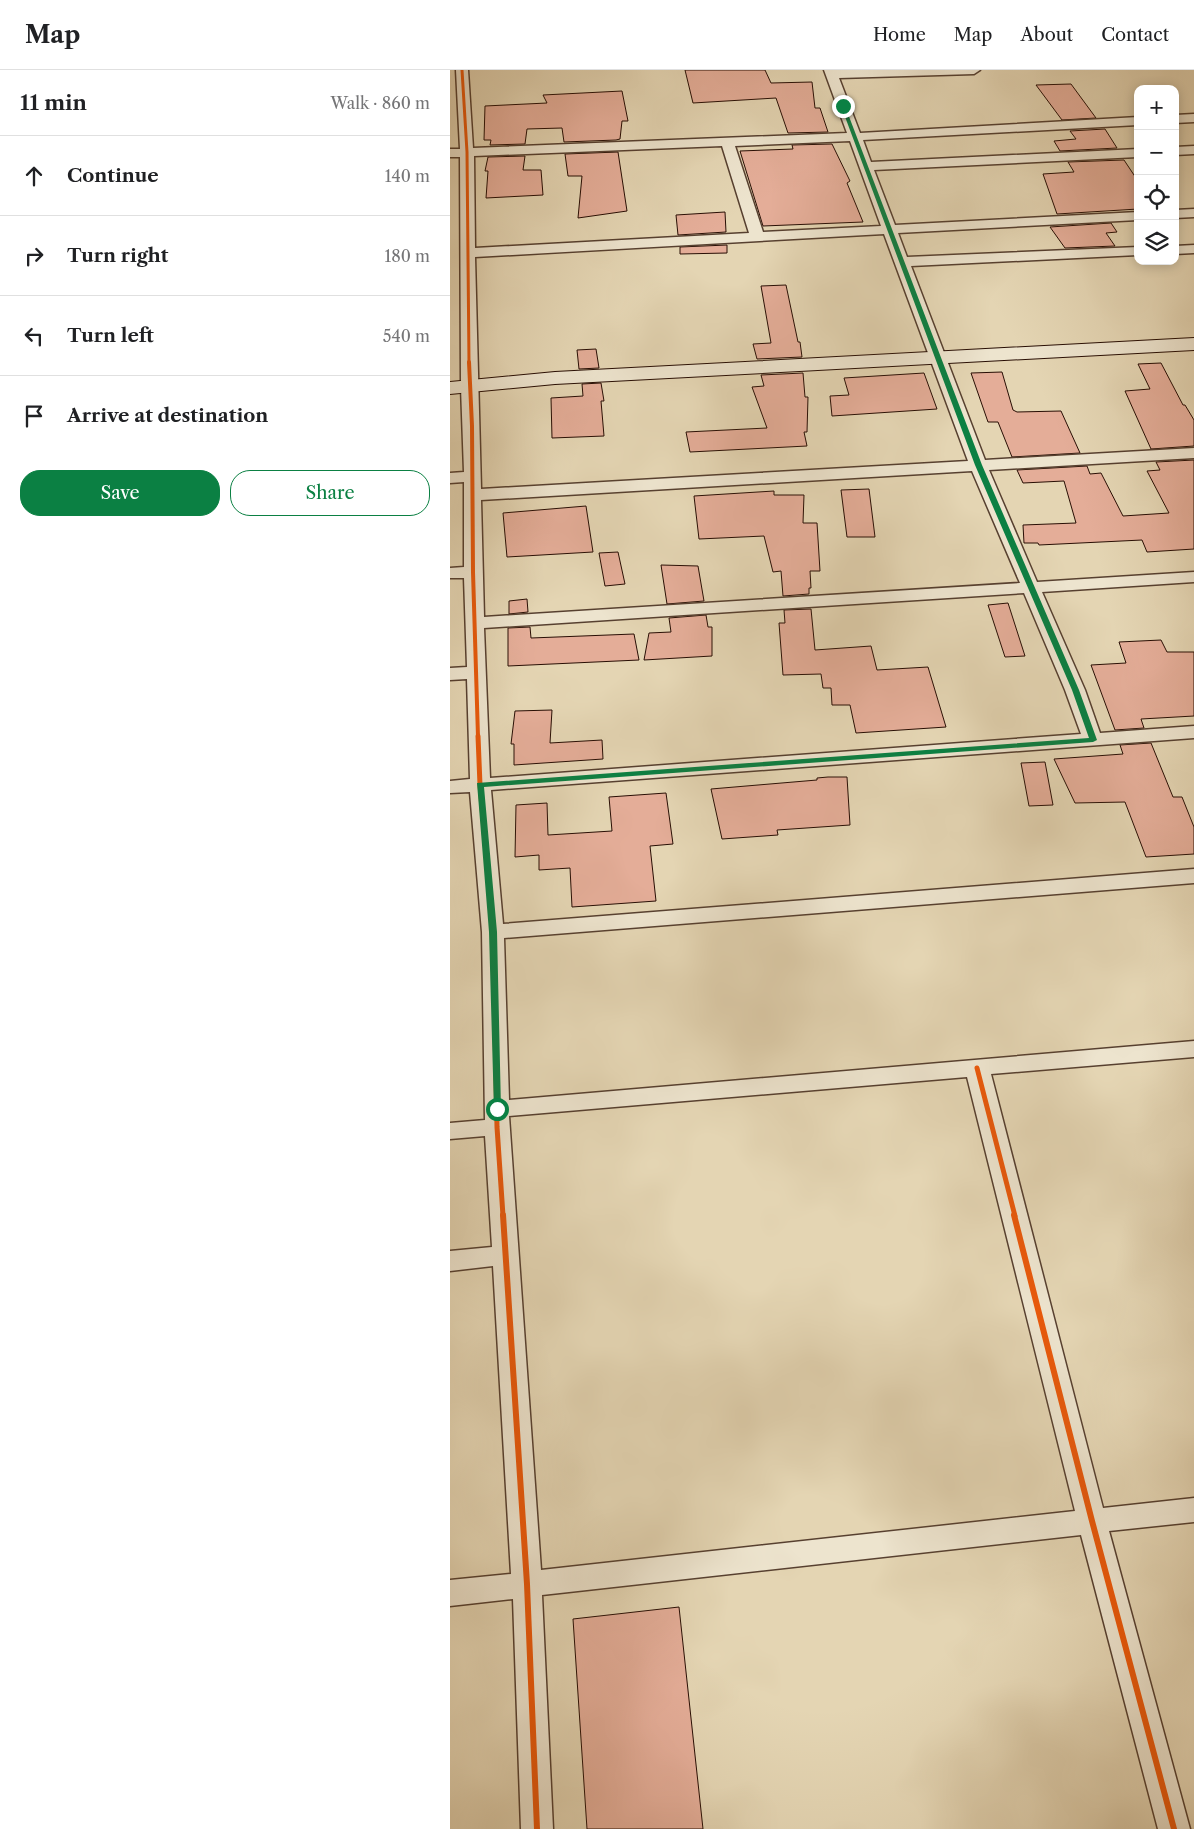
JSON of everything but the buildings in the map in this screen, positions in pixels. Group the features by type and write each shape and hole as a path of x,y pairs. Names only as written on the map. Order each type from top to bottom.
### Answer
{"street":[{"path":"462,70 456,92 467,152 466,253 459,388 472,426 465,483 461,573 475,623 480,785 493,932 497,1118 527,1584 537,1829"},
{"path":"974,70 831,73 978,465 1075,690 1093,740"},
{"path":"1179,119 1194,118"},
{"path":"450,153 727,142 1134,121"},
{"path":"727,142 757,237"},
{"path":"1179,151 1194,150"},
{"path":"866,166 1134,153"},
{"path":"450,186 466,186"},
{"path":"1179,214 1194,213"},
{"path":"466,253 1134,216"},
{"path":"1179,250 1194,249"},
{"path":"903,262 1134,252"},
{"path":"459,388 555,378 1194,344"},
{"path":"465,483 978,465 1194,453"},
{"path":"475,623 1194,576"},
{"path":"450,674 477,672"},
{"path":"450,787 1194,732"},
{"path":"493,932 1194,876"},
{"path":"450,1131 497,1118 976,1068 1194,1049"},
{"path":"976,1068 1092,1521 1174,1829"},
{"path":"450,1261 505,1255"},
{"path":"450,1592 1194,1510"}],"cycle path":[{"path":"462,70 467,152 469,387 472,426 473,572 480,785 493,932 497,1127 527,1584 537,1829"},
{"path":"977,1068 1092,1521 1174,1829"}],"route":[{"path":"497,1109 493,932 480,785 1093,740 1082,706 978,465 843,106"}]}
